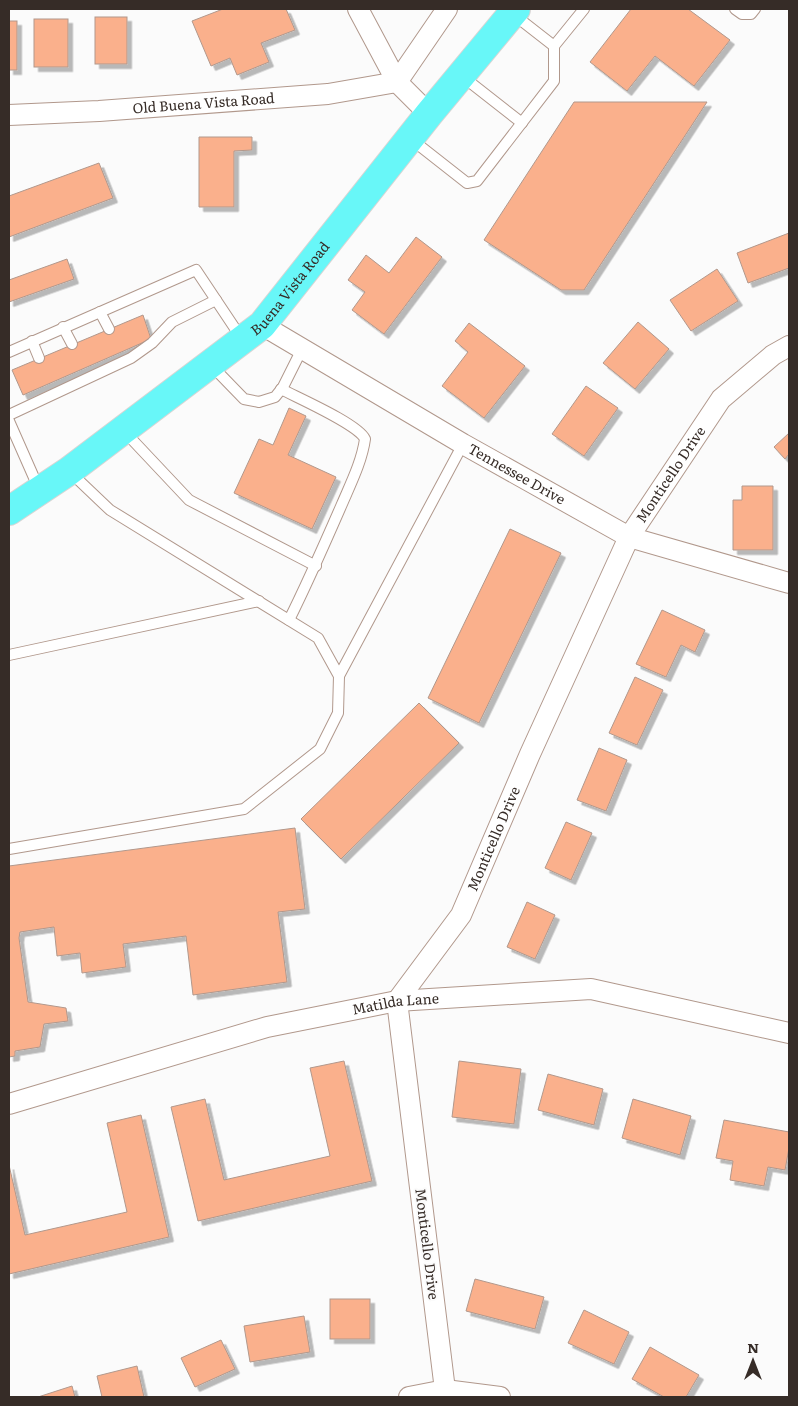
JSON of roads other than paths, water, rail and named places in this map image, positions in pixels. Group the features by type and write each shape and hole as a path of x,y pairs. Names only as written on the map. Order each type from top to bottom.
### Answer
{"main road":[{"name":"Buena Vista Road","path":"9,511 69,471 252,333 514,11"}],"street":[{"path":"358,9 397,82 429,114"},
{"path":"397,82 447,9"},
{"name":"Old Buena Vista Road","path":"9,115 98,111 328,94 397,82"},
{"name":"Tennessee Drive","path":"252,333 302,349 463,444 629,537 789,582"},
{"name":"Monticello Drive","path":"445,1390 397,1001 461,915 530,754 629,537 721,399 773,356 789,346"},
{"name":"Matilda Lane","path":"9,1104 267,1027 397,1001 591,989 789,1033"},
{"path":"409,1397 445,1390 500,1397"}],"lane":[{"path":"410,138 467,183 477,182 554,81 554,46 584,9"},
{"path":"734,9 742,14 751,14 755,9"},
{"path":"514,11 554,46"},
{"path":"461,75 522,123"},
{"path":"9,352 196,270 216,300 252,333"},
{"path":"9,416 91,378 122,357 152,343 172,322 216,300"},
{"path":"100,312 109,329"},
{"path":"63,327 72,344"},
{"path":"32,341 39,358"},
{"path":"210,364 244,398 259,402 276,397 302,349"},
{"path":"85,368 91,378"},
{"path":"52,382 56,393"},
{"path":"281,389 357,430 365,439 364,450 356,472 316,566 289,620"},
{"path":"9,421 40,491"},
{"path":"123,430 189,500 316,566"},
{"path":"338,676 463,444"},
{"path":"9,848 244,809 320,749 338,713 338,676 318,638 110,510 69,471"},
{"path":"9,655 259,601"}]}
